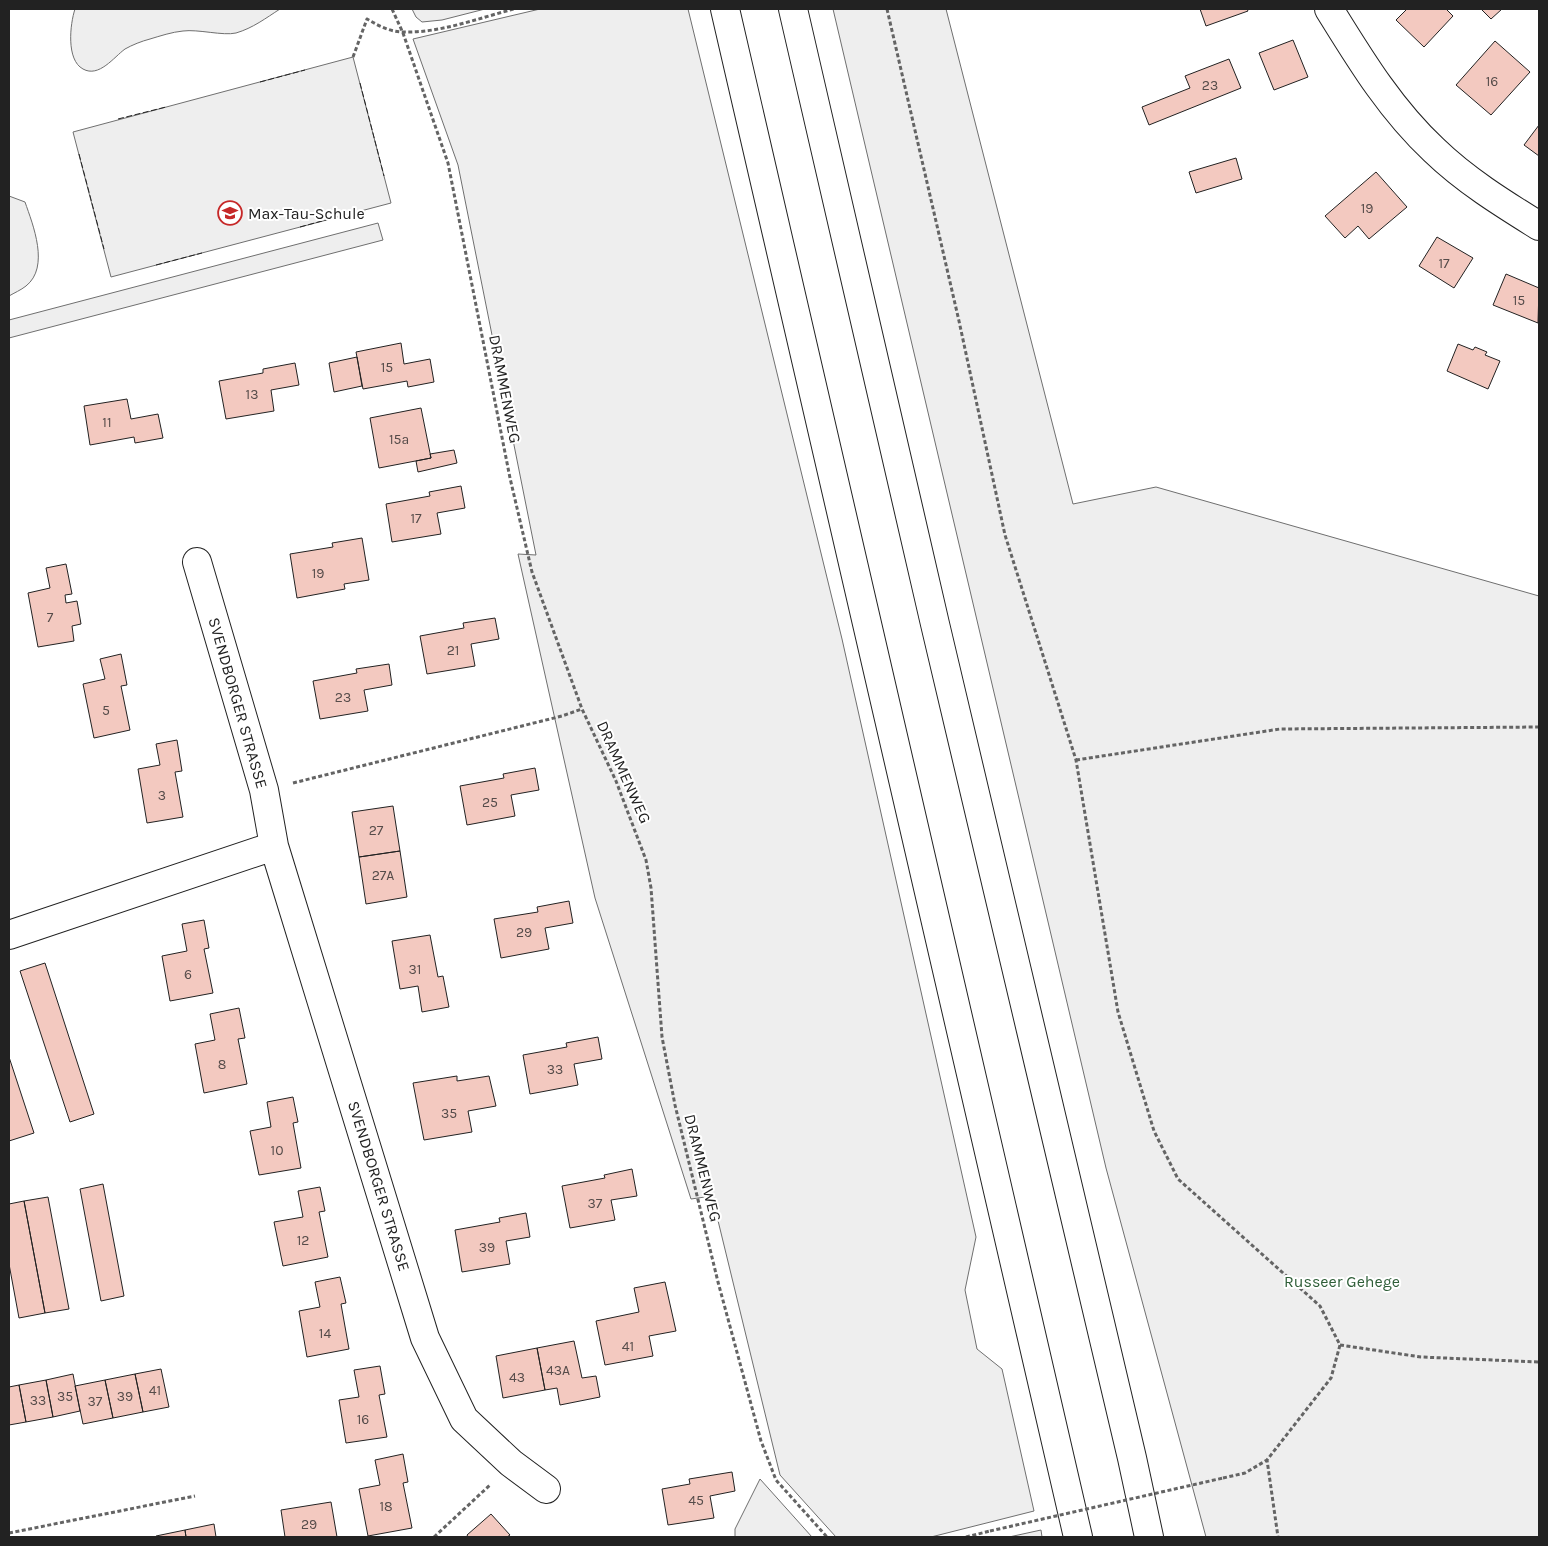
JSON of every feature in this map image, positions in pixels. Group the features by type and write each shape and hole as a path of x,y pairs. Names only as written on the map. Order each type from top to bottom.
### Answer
{"main road":[{"path":"725,9 1078,1537"},
{"path":"793,9 1149,1537"},
{"path":"1329,9 1372,78 1434,150 1486,193 1539,226"},
{"name":"SVENDBORGER STRASSE","path":"197,562 264,790 274,846 426,1338 464,1419 510,1463 546,1489"},
{"path":"9,934 274,846"}],"path":[{"name":"DRAMMENWEG","path":"392,9 403,32 448,163 510,478 530,564 582,708 616,781 646,860 651,888 662,1037 675,1105 718,1282 760,1441 776,1480 827,1537"},
{"path":"353,57 367,19 384,28 403,32 441,28 514,9"},
{"path":"887,9 959,321 1005,535 1076,760 1118,1012 1154,1131 1178,1179 1320,1306 1340,1345 1332,1378 1267,1460 1245,1473 966,1537"},
{"path":"264,790 562,716 582,708"},
{"path":"1076,760 1280,729 1539,727"},
{"path":"1340,1345 1421,1357 1539,1362"},
{"path":"1267,1460 1278,1537"},
{"path":"434,1537 483,1492 510,1463"},
{"path":"9,1533 195,1496"}],"green space":[{"path":"75,9 280,9 254,26 236,33 183,31 144,41 125,49 100,69 89,71 83,69 78,64 72,50 71,32"},
{"path":"412,9 485,9 442,20 422,22 416,17"},
{"path":"540,9 688,9 842,639 976,1237 965,1290 977,1349 1002,1369 1034,1511 931,1537 836,1537 780,1475 712,1196 691,1199 595,898 518,554 536,555 458,165 413,39"},
{"name":"Russeer Gehege","path":"833,9 946,9 1073,504 1156,487 1539,596 1539,1537 1206,1537 1106,1168"},
{"path":"353,57 391,203 111,277 73,132"},
{"path":"9,196 25,202 38,246 38,257 37,268 33,278 26,286 9,296"},
{"path":"378,223 383,240 9,338 9,320"},
{"path":"760,1479 812,1537 735,1537 735,1529"},
{"path":"1041,1530 1042,1537 1009,1537"}],"building":[{"path":"1200,9 1247,9 1248,11 1206,26"},
{"path":"1407,9 1446,9 1453,16 1424,47 1396,20"},
{"path":"1481,9 1502,9 1491,19"},
{"path":"1293,40 1308,77 1274,90 1259,53"},
{"path":"1495,41 1530,72 1491,115 1456,85"},
{"path":"1229,59 1241,88 1149,125 1142,107 1190,88 1185,76"},
{"path":"1539,125 1539,156 1524,145"},
{"path":"1236,158 1242,179 1196,193 1189,172"},
{"path":"1376,172 1407,207 1369,239 1358,226 1345,238 1325,216"},
{"path":"1437,237 1473,258 1454,288 1419,266"},
{"path":"1506,274 1539,288 1538,323 1493,305"},
{"path":"401,343 404,364 430,359 434,382 408,387 407,381 363,389 356,352"},
{"path":"1458,344 1473,350 1475,347 1487,352 1485,355 1500,361 1488,389 1447,371"},
{"path":"357,357 362,386 334,392 329,363"},
{"path":"295,363 299,385 271,390 274,411 226,419 219,381 263,373 263,369"},
{"path":"127,399 131,419 158,414 163,438 135,443 134,437 90,445 84,406"},
{"path":"421,408 431,458 379,468 370,418"},
{"path":"454,450 457,463 418,472 416,461 431,458 430,454"},
{"path":"461,486 465,508 437,513 441,534 392,542 386,504 430,496 429,492"},
{"path":"362,538 369,580 344,584 345,589 297,598 290,554 333,547 332,543"},
{"path":"66,564 72,594 65,595 66,603 77,601 81,624 72,626 74,641 38,647 28,593 50,588 46,568"},
{"path":"495,618 499,639 471,644 475,666 427,674 420,636 464,628 463,623"},
{"path":"121,654 127,685 121,686 130,730 94,738 83,684 105,679 100,659"},
{"path":"389,664 392,685 364,690 368,711 320,719 313,681 357,673 356,669"},
{"path":"177,740 182,771 175,772 183,817 147,823 138,769 160,765 156,744"},
{"path":"535,768 539,790 511,795 515,816 467,825 460,786 504,778 503,774"},
{"path":"393,806 400,851 359,857 352,812"},
{"path":"400,851 407,897 366,904 359,857"},
{"path":"569,901 573,923 545,928 549,949 501,958 494,919 538,912 537,907"},
{"path":"204,920 209,948 204,949 213,993 170,1001 162,956 187,951 182,924"},
{"path":"430,935 438,977 443,976 449,1007 422,1012 418,986 400,989 392,941"},
{"path":"45,963 94,1114 70,1122 20,971"},
{"path":"239,1008 245,1038 238,1039 247,1084 204,1093 195,1044 215,1040 210,1014"},
{"path":"598,1037 602,1059 574,1064 578,1085 530,1094 523,1055 567,1047 566,1043"},
{"path":"9,1057 34,1133 9,1141"},
{"path":"457,1076 457,1081 489,1076 496,1106 468,1111 472,1132 424,1140 413,1083"},
{"path":"293,1097 298,1122 293,1123 301,1168 259,1175 250,1131 271,1127 267,1102"},
{"path":"632,1169 637,1196 611,1200 615,1220 570,1228 562,1186 605,1178 604,1175"},
{"path":"103,1184 124,1296 101,1301 80,1189"},
{"path":"320,1187 325,1211 319,1212 328,1257 283,1266 274,1222 303,1217 298,1191"},
{"path":"48,1197 69,1309 45,1313 24,1201"},
{"path":"24,1201 45,1313 19,1318 9,1264 9,1204"},
{"path":"526,1213 530,1237 506,1241 510,1264 462,1272 455,1230 500,1222 499,1218"},
{"path":"340,1277 346,1303 341,1304 349,1349 307,1357 299,1311 320,1307 315,1282"},
{"path":"665,1282 676,1331 649,1336 653,1356 605,1365 596,1321 639,1312 634,1288"},
{"path":"574,1341 582,1378 596,1376 600,1397 560,1405 557,1388 545,1390 537,1348"},
{"path":"537,1348 545,1390 503,1398 496,1356"},
{"path":"380,1366 385,1394 379,1395 387,1437 346,1443 339,1400 359,1397 354,1370"},
{"path":"161,1369 169,1407 143,1412 135,1374"},
{"path":"73,1374 80,1411 53,1417 46,1380"},
{"path":"135,1374 143,1412 113,1418 105,1380"},
{"path":"46,1380 53,1417 26,1422 19,1385"},
{"path":"105,1380 113,1418 83,1424 75,1386"},
{"path":"19,1385 26,1422 9,1425 9,1387"},
{"path":"403,1454 408,1482 403,1483 412,1528 368,1536 359,1489 380,1485 375,1460"},
{"path":"732,1472 735,1491 710,1496 714,1518 668,1525 662,1489 690,1484 689,1479"},
{"path":"331,1502 337,1537 285,1537 281,1510"},
{"path":"491,1514 510,1535 507,1537 468,1537 467,1535"},
{"path":"214,1524 216,1537 186,1537 185,1530"},
{"path":"185,1530 186,1537 156,1537 156,1536"}],"fence":[{"path":"260,82 305,70"},
{"path":"360,83 384,176"},
{"path":"118,119 166,107"},
{"path":"79,154 104,249"},
{"path":"300,227 344,215"},
{"path":"156,265 202,253"}],"place":[{"name":"Max-Tau-Schule","path":"230,213"}]}
